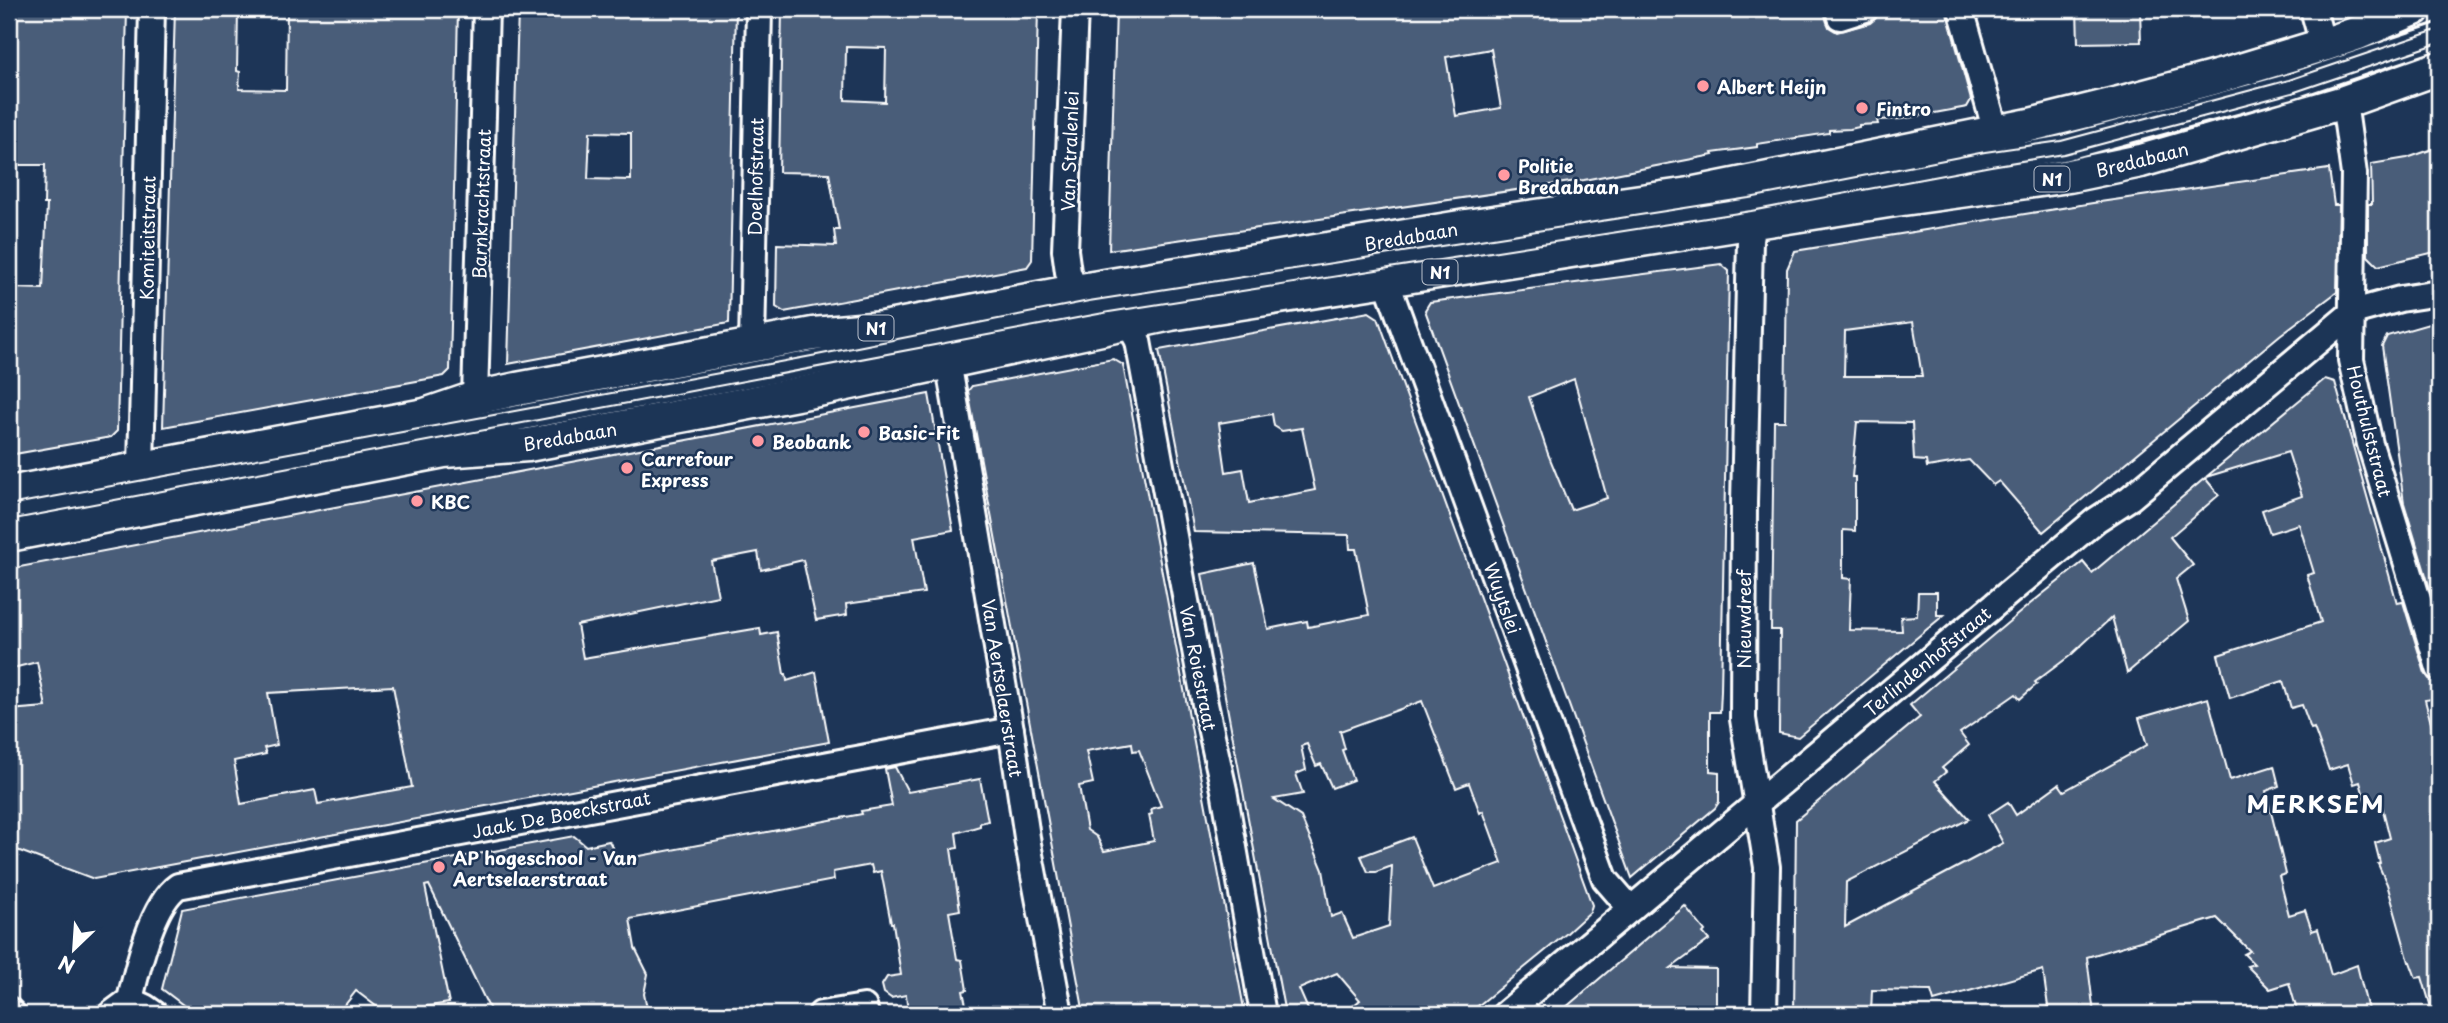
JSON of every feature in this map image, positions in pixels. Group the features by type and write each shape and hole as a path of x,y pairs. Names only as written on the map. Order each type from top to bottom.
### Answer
{"main road":[{"name":"Bredabaan","path":"9,535 444,451 542,442 823,389 1171,314 1386,280 1750,203 1996,132 2184,86 2323,45 2414,9"},
{"name":"Bredabaan","path":"9,493 425,415 475,398 752,345 813,334 884,328 1087,299 1466,226 1678,195 1750,203 2096,171 2141,161 2344,102 2439,68"}],"street":[{"name":"Komiteitstraat","path":"141,467 152,9"},
{"name":"Barnkrachtstraat","path":"475,398 486,9"},
{"name":"Doelhofstraat","path":"752,345 759,9"},
{"name":"Van Stralenlei","path":"1075,9 1065,250 1068,272 1087,299"},
{"path":"1838,9 1840,17 1865,9"},
{"path":"1961,9 1996,132 2063,148"},
{"path":"2313,9 2323,45"},
{"path":"1750,203 2063,148 2291,86 2439,36"},
{"name":"Houthulststraat","path":"2344,102 2354,174 2351,360 2370,444 2438,658"},
{"name":"Nieuwdreef","path":"1750,203 1743,719 1767,867 1765,1014"},
{"name":"Wuytslei","path":"1386,280 1605,879 1631,909"},
{"path":"2353,312 2400,299 2439,293"},
{"path":"1087,299 1128,323"},
{"name":"Bredabaan","path":"9,513 1087,299"},
{"name":"Terlindenhofstraat","path":"1505,1014 2096,520 2130,498 2353,312"},
{"name":"Van Roiestraat","path":"1128,323 1138,341 1205,704 1224,790 1263,1014"},
{"name":"Van Aertselaerstraat","path":"947,361 1028,844 1060,1014"},
{"name":"Jaak De Boeckstraat","path":"121,1007 158,908 168,893 178,886 1011,730"},
{"path":"121,1007 155,1014"},
{"path":"821,1014 864,1007 866,1014"},
{"path":"9,1010 13,1014"}],"building":[{"path":"9,9 127,9 117,431 111,437 9,455 9,288 43,289 47,204 44,204 45,165 9,165"},
{"path":"175,9 238,9 239,89 286,90 287,9 458,9 450,370 444,376 163,427"},
{"path":"518,9 736,9 729,323 508,364","holes":["590,132 631,133 631,180 588,179"]},
{"path":"782,9 1038,9 1032,260 1027,267 784,312 776,307 777,244 836,246 834,230 839,230 829,173 779,172","holes":["846,47 886,48 885,102 845,100"]},
{"path":"1116,9 1824,9 1829,27 1837,32 1870,23 1876,18 1879,9 1946,9 1971,100 1967,107 1902,119 1877,120 1878,124 1829,130 1829,133 1757,144 1757,147 1712,153 1713,155 1584,180 1109,250","holes":["1491,49 1501,108 1456,116 1446,57"]},
{"path":"2077,9 2140,9 2141,42 2078,43"},
{"path":"2439,147 2439,251 2378,266 2368,256 2368,204 2372,204 2371,164 2407,158"},
{"path":"2329,169 2334,205 2339,205 2337,292 2280,335 2043,532 1999,481 1993,485 1969,460 1927,467 1926,461 1914,460 1912,423 1857,422 1852,477 1855,477 1855,531 1843,530 1843,578 1851,579 1849,630 1902,631 1901,617 1917,616 1918,592 1937,592 1937,615 1944,615 1798,737 1779,733 1780,630 1771,630 1774,421 1785,421 1787,269 1795,251 2093,203","holes":["1913,322 1922,376 1844,376 1845,331"]},
{"path":"1721,264 1729,271 1721,691 1720,712 1710,712 1710,771 1719,772 1719,802 1632,878 1425,310 1430,302","holes":["1574,379 1607,498 1571,510 1529,397"]},
{"path":"1369,312 1378,318 1592,905 1590,912 1567,933 1468,1014 1343,1014 1360,1000 1337,973 1299,989 1310,1014 1285,1014 1202,574 1254,563 1268,629 1307,621 1308,627 1369,615 1356,549 1350,549 1349,535 1194,532 1159,350","holes":["1272,414 1274,426 1282,431 1302,428 1315,490 1249,503 1243,469 1226,472 1219,423","1422,701 1456,788 1469,783 1480,813 1483,811 1502,863 1433,889 1412,837 1361,856 1368,872 1392,866 1389,926 1353,938 1342,913 1331,917 1323,870 1301,817 1274,799 1303,794 1296,774 1306,770 1301,746 1307,744 1316,766 1321,764 1332,788 1353,780 1342,750 1345,749 1340,731"]},
{"path":"2439,321 2439,618 2404,503 2382,346 2387,336"},
{"path":"1113,359 1123,365 1245,1014 1084,1014 968,391 972,386","holes":["1132,743 1133,751 1139,750 1161,806 1151,809 1152,814 1149,815 1154,841 1104,851 1097,837 1087,830 1079,786 1093,783 1086,751"]},
{"path":"2325,379 2335,382 2397,603 2403,602 2425,673 2429,679 2439,682 2439,698 2425,700 2439,754 2439,1014 2433,1014 2422,977 2416,978 2409,962 2387,884 2378,864 2380,863 2375,843 2390,838 2380,798 2366,803 2360,782 2354,784 2348,764 2329,770 2314,728 2311,729 2302,705 2291,708 2283,681 2230,698 2218,655 2321,622 2307,575 2314,573 2299,524 2270,533 2262,510 2302,496 2288,452 2206,477"},
{"path":"929,394 953,530 914,537 924,593 846,604 847,615 816,620 803,560 761,570 758,552 711,561 718,596 577,625 583,658 760,628 761,635 777,632 787,681 816,672 829,742 94,879 9,847 9,710 46,707 37,662 9,669 9,569","holes":["393,686 412,787 318,804 315,790 241,804 234,761 266,754 264,748 277,745 268,693"]},
{"path":"2205,478 2219,495 2170,537 2193,565 2176,579 2189,621 2127,673 2112,617 2071,655 2035,682 2037,684 2020,699 2016,694 1960,733 1969,745 1942,768 1946,772 1935,781 1969,819 1846,882 1845,927 2003,843 1988,815 2008,802 2016,815 2059,784 2064,791 2147,745 2139,718 2208,698 2230,780 2274,766 2279,786 2266,791 2286,874 2279,876 2289,915 2305,910 2312,931 2318,929 2331,975 2357,965 2369,1014 2298,1014 2289,983 2270,989 2247,966 2254,964 2244,954 2250,951 2217,918 2087,957 2094,1014 2049,1014 2043,970 1934,1001 1931,991 1872,990 1871,1014 1794,1014 1796,820 1920,717 1910,705 2030,604 2083,562 2092,573"},
{"path":"895,767 908,792 980,779 988,821 956,833 958,848 951,849 960,910 949,912 957,959 962,960 967,990 963,991 968,1014 937,1014 935,1006 908,1011 906,995 891,998 884,993 882,985 887,977 901,975 881,871 873,873 871,865 833,872 834,880 630,919 635,948 648,974 644,994 648,1014 492,1014 429,885 425,886 449,1003 385,1013 356,991 338,1014 195,1014 162,989 182,909 574,836 586,846 609,841 619,860 862,814 861,811 892,806 885,769"},
{"path":"1685,906 1709,940 1671,968 1716,969 1716,1014 1558,1014"}],"tram line":[{"path":"9,505 817,355 1089,301 1749,198 1985,152 2061,141 2289,80 2439,29"},
{"path":"9,520 1109,312 1751,211 2064,154 2292,93 2439,43"}],"place":[{"name":"Albert Heijn","path":"1703,86"},
{"name":"Fintro","path":"1862,108"},
{"name":"Politie Bredabaan","path":"1504,175"},
{"name":"Basic-Fit","path":"864,432"},
{"name":"Beobank","path":"758,441"},
{"name":"Carrefour Express","path":"627,468"},
{"name":"KBC","path":"417,501"},
{"name":"AP hogeschool - Van Aertselaerstraat","path":"439,867"}],"district":[{"name":"MERKSEM","path":"2316,803"}]}
